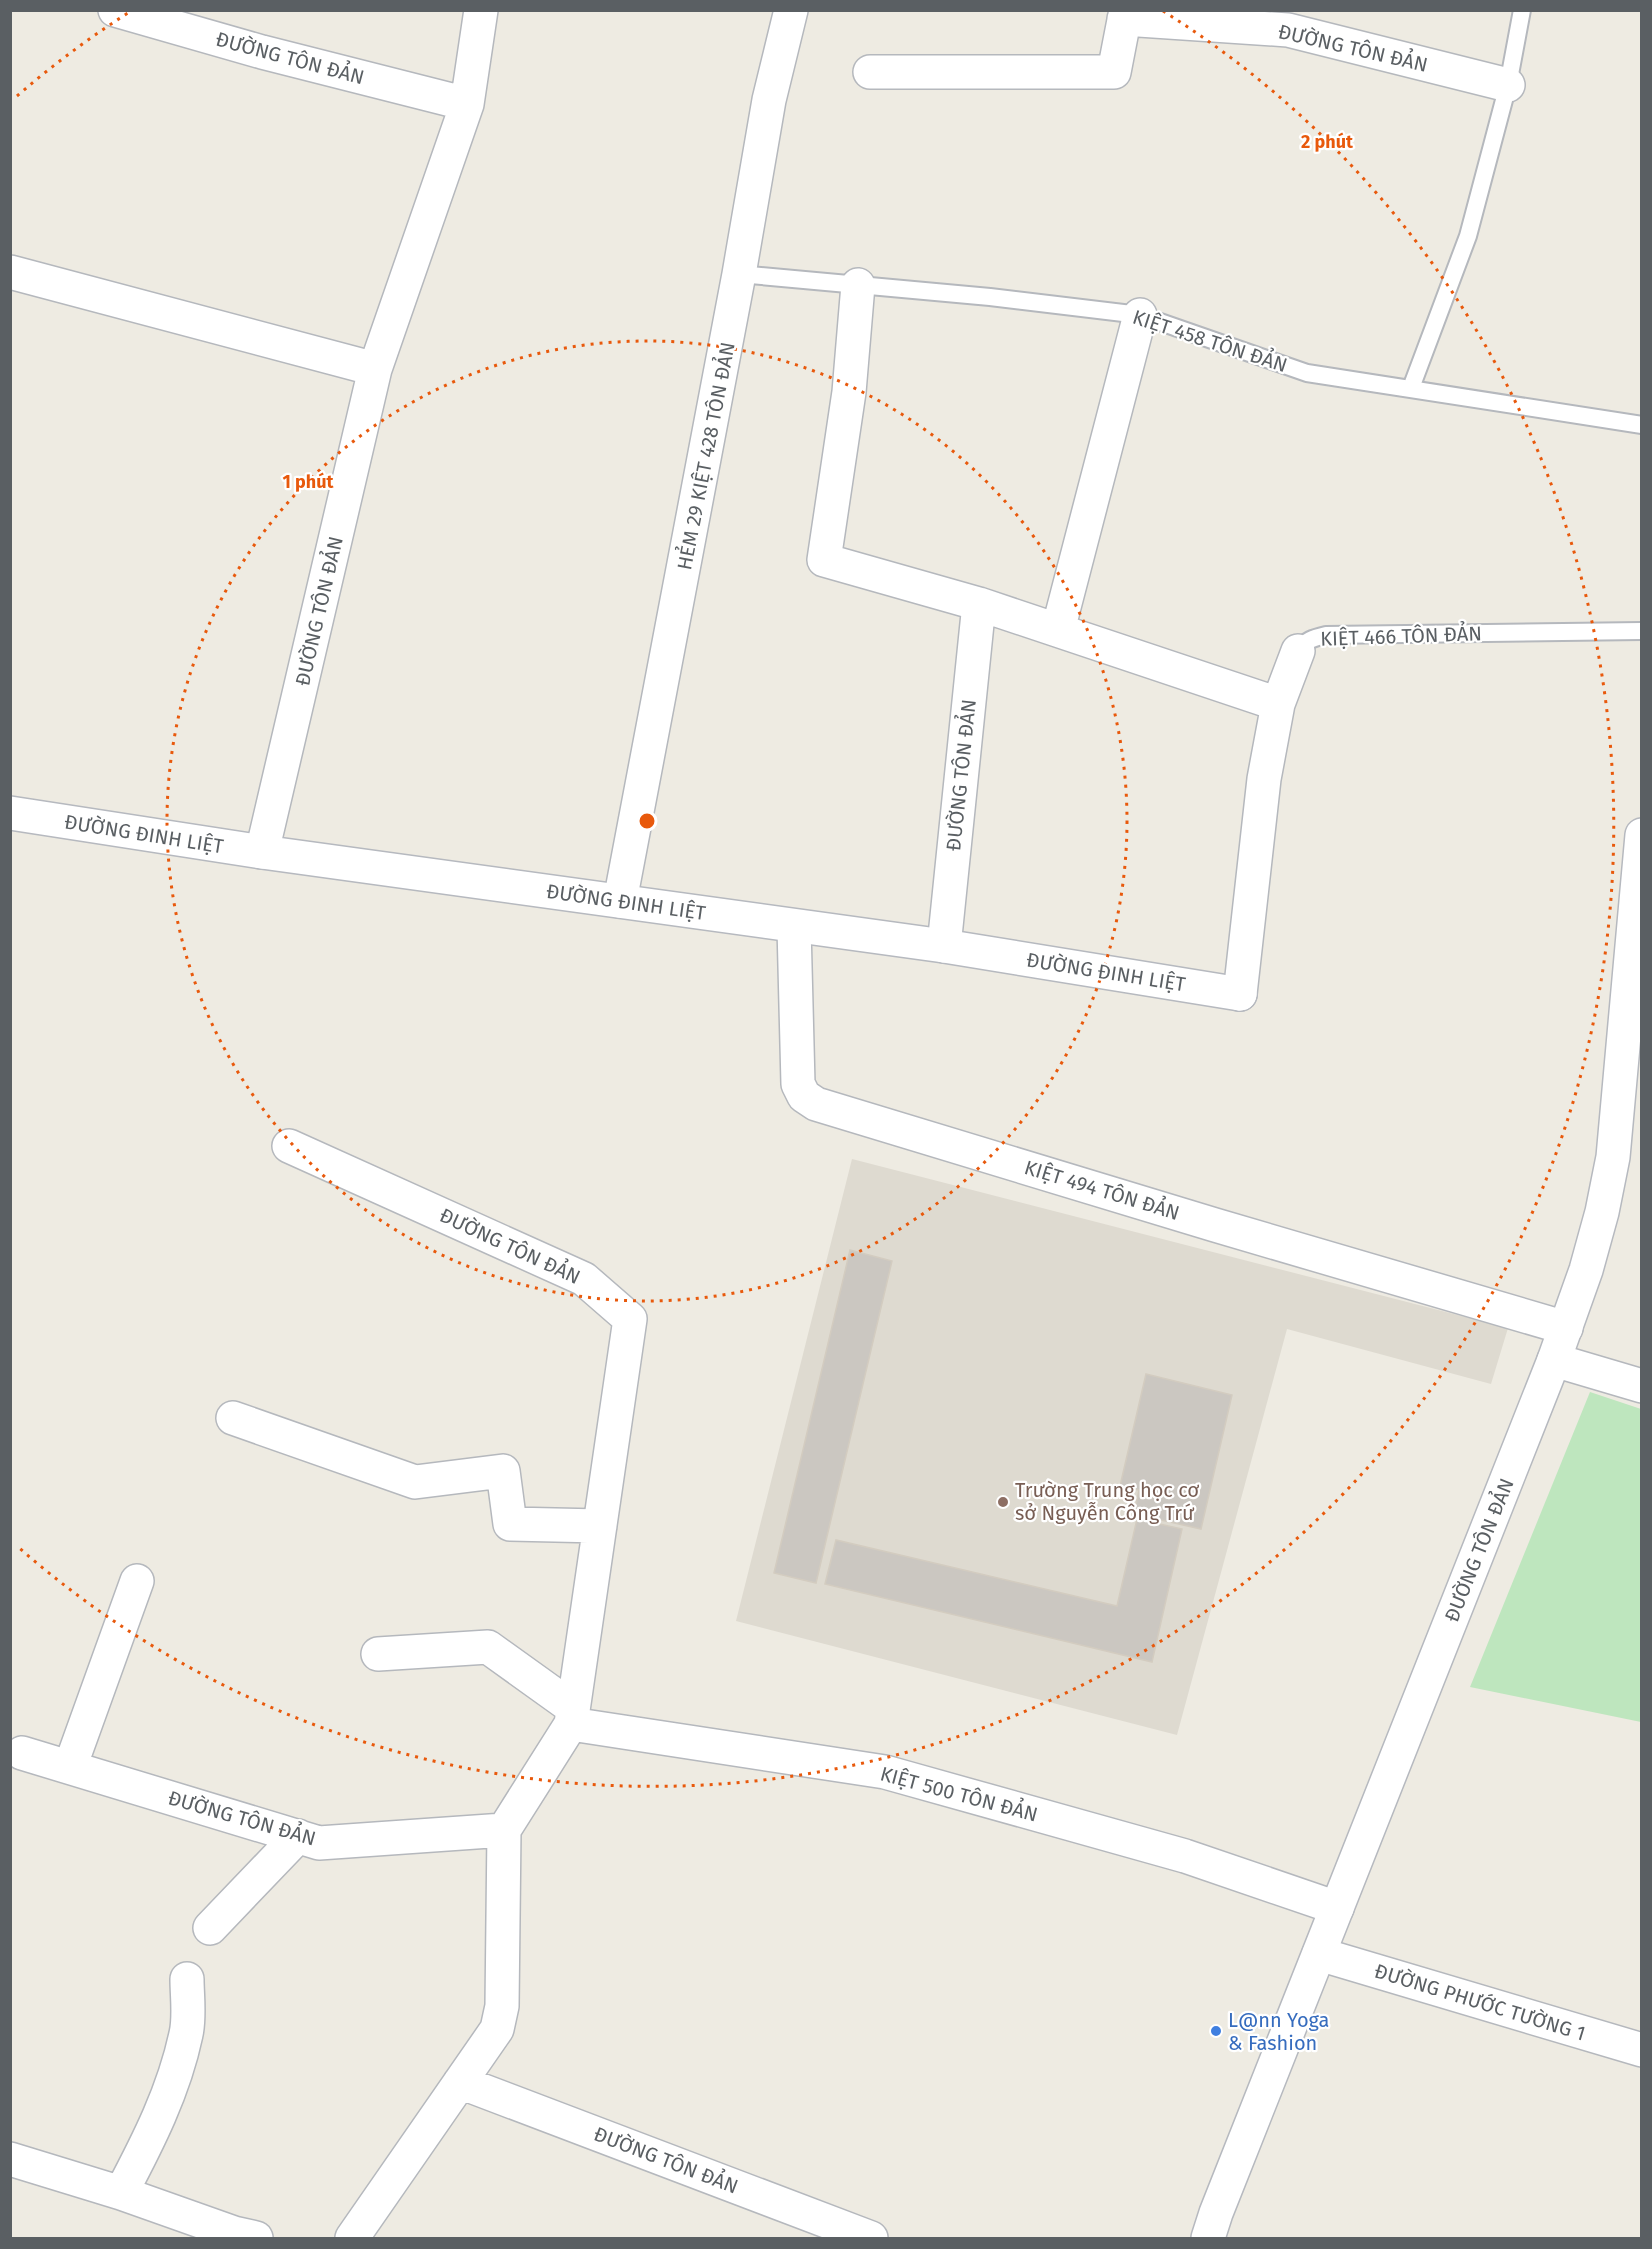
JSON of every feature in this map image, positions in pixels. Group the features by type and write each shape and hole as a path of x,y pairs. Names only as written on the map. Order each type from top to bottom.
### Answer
{"street":[{"name":"ĐƯỜNG TÔN ĐẢN","path":"115,10 262,52 467,104"},
{"name":"ĐƯỜNG TÔN ĐẢN","path":"262,852 375,369 467,104 481,10"},
{"name":"HẺM 29 KIỆT 428 TÔN ĐẢN","path":"620,901 739,274 769,100 791,10"},
{"name":"ĐƯỜNG TÔN ĐẢN","path":"870,72 1114,72 1125,15 1288,30 1508,85"},
{"path":"10,272 375,369"},
{"path":"858,285 849,392 824,560 979,604 1278,704"},
{"path":"1058,630 1140,315"},
{"name":"ĐƯỜNG TÔN ĐẢN","path":"944,946 979,604"},
{"name":"KIỆT 466 TÔN ĐẢN","path":"1240,994 1264,779 1278,704 1298,651"},
{"name":"ĐƯỜNG ĐINH LIỆT","path":"10,813 262,852 944,946 1240,994"},
{"name":"ĐƯỜNG TÔN ĐẢN","path":"1208,2238 1216,2212 1554,1360 1602,1212 1632,1057 1641,835"},
{"name":"KIỆT 494 TÔN ĐẢN","path":"794,927 798,1084 804,1096 816,1104 1566,1328"},
{"name":"ĐƯỜNG TÔN ĐẢN","path":"22,1753 319,1843 504,1830 572,1716 630,1319 584,1279 289,1146"},
{"path":"1554,1360 1641,1386"},
{"path":"233,1418 415,1482 503,1471 510,1524 600,1526"},
{"path":"70,1767 137,1581"},
{"path":"378,1654 489,1647 572,1716"},
{"name":"KIỆT 500 TÔN ĐẢN","path":"572,1716 885,1772 1185,1856 1337,1908"},
{"path":"352,2238 497,2029 502,2006 504,1830"},
{"path":"210,1928 298,1836"},
{"name":"ĐƯỜNG PHƯỚC TƯỜNG 1","path":"1319,1954 1641,2050"},
{"path":"122,2193 156,2127 177,2065 187,2032 187,1979"},
{"name":"ĐƯỜNG TÔN ĐẢN","path":"460,2082 871,2238"},
{"path":"10,2159 122,2193 234,2233 255,2238"}],"lane":[{"path":"1411,388 1468,236 1508,85 1522,10"},
{"name":"KIỆT 458 TÔN ĐẢN","path":"739,274 990,297 1140,315 1307,373 1641,425"},
{"name":"KIỆT 466 TÔN ĐẢN","path":"1298,651 1304,643 1326,635 1641,631"}],"shaded area":[{"name":"Trường Trung học cơ sở Nguyễn Công Trứ","path":"852,1159 1508,1328 1491,1384 1287,1329 1177,1735 736,1621"}],"green space":[{"path":"1590,1392 1641,1409 1641,1722 1470,1687"}],"building":[{"path":"850,1250 892,1261 816,1583 774,1573"},
{"path":"1146,1374 1232,1395 1201,1529 1134,1514 1139,1490 1120,1486"},
{"path":"1137,1519 1182,1529 1152,1662 825,1584 836,1540 1117,1606"}],"place":[{"name":"Trường Trung học cơ sở Nguyễn Công Trứ","path":"1003,1502"},
{"name":"L@nn Yoga & Fashion","path":"1216,2031"}]}
